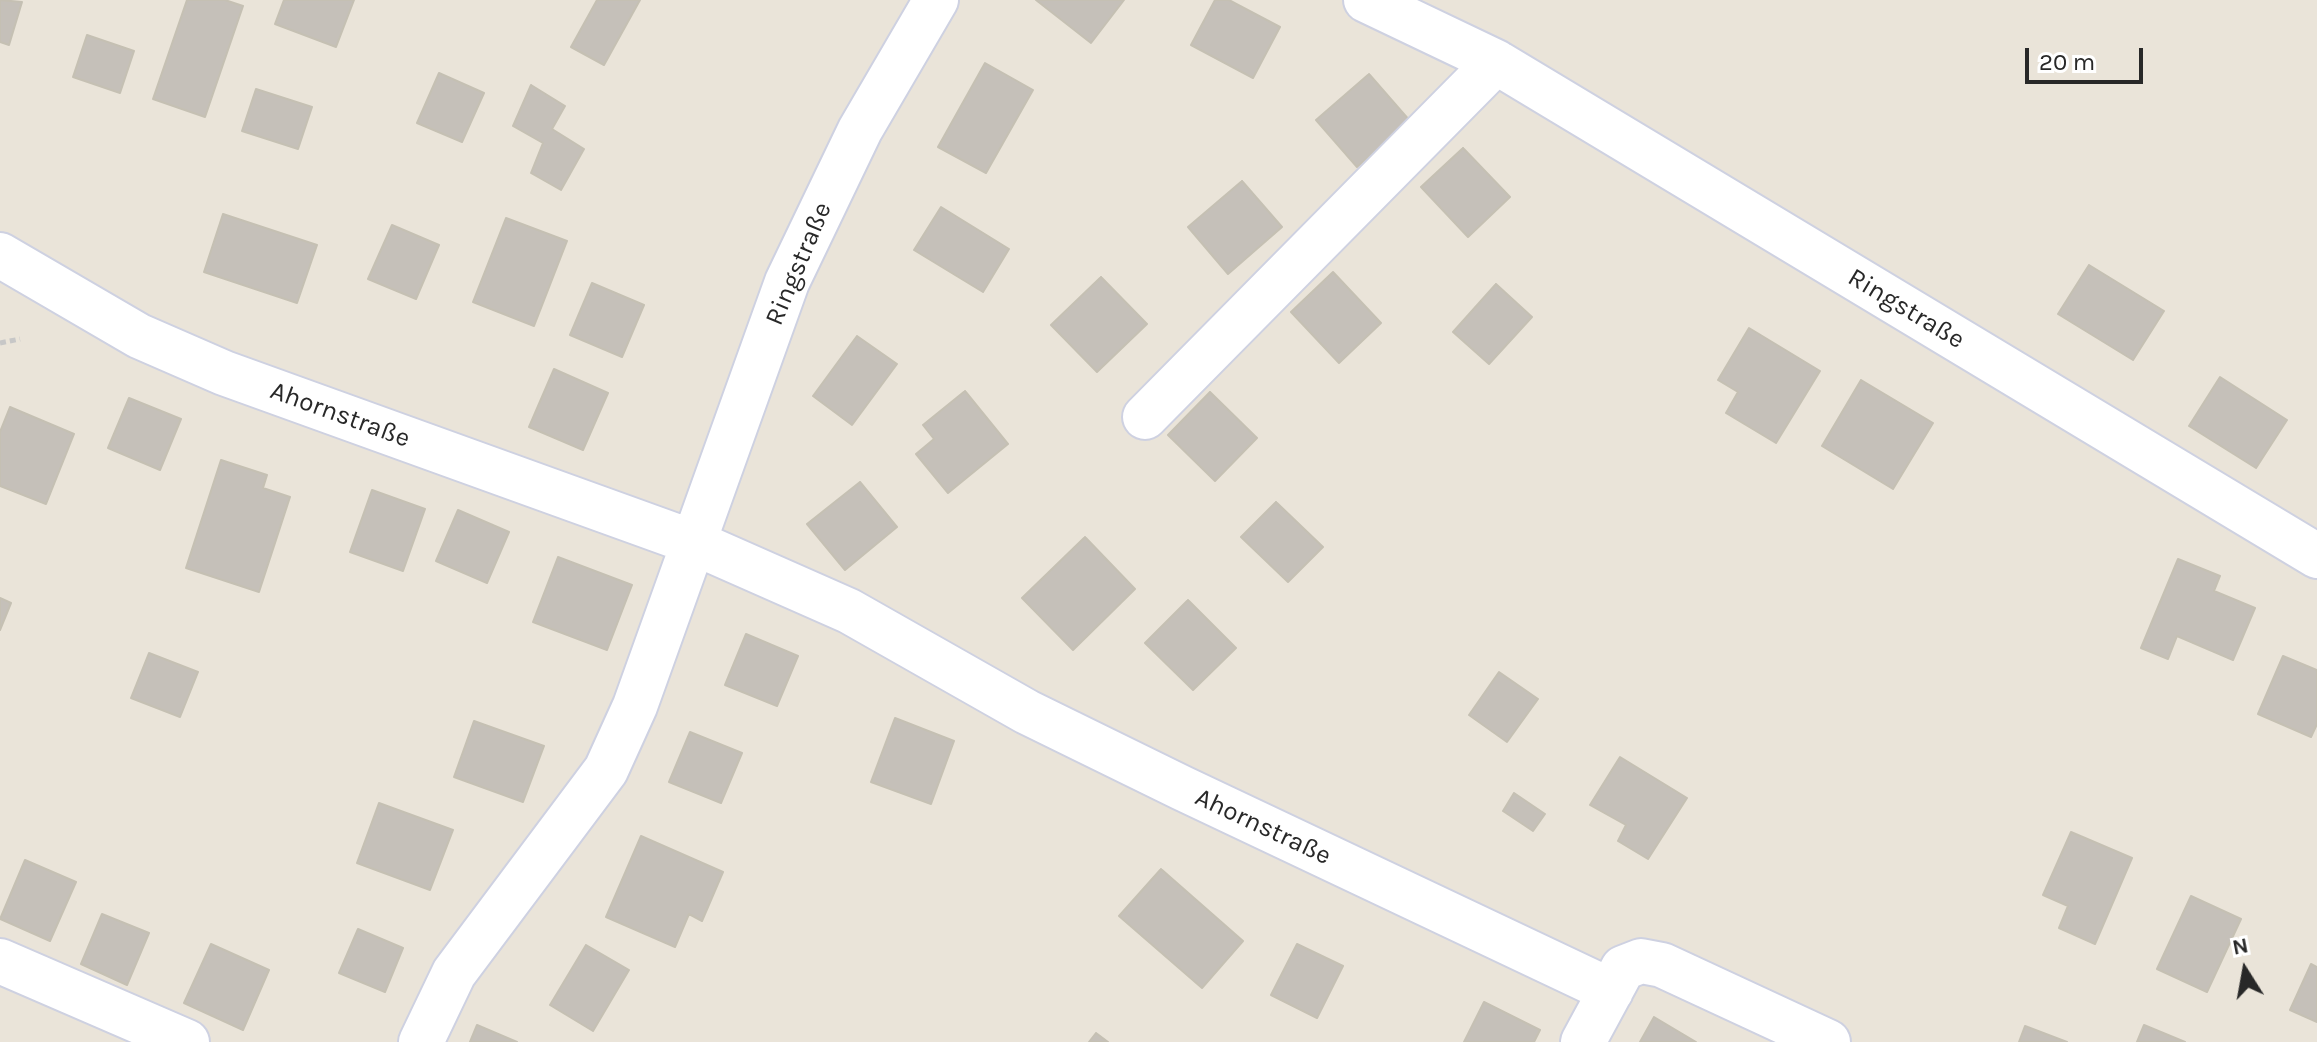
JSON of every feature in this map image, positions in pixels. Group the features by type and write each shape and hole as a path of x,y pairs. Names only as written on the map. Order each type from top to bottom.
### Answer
{"street":[{"name":"Ringstraße","path":"695,543 787,282 860,130 936,0"},
{"name":"Ringstraße","path":"1366,0 1496,62 2317,556"},
{"path":"1145,417 1496,62"},
{"name":"Ahornstraße","path":"0,255 139,336 224,373 695,543 849,611 1027,712 1611,991"},
{"path":"421,1042 454,973 606,770 635,706 695,543"},
{"path":"0,961 187,1042"},
{"path":"1583,1042 1623,968 1641,961 1662,965 1828,1042"}],"path":[{"path":"0,343 20,339"}],"building":[{"path":"0,0 22,2 9,45 0,42"},
{"path":"187,0 225,0 243,6 205,117 153,99"},
{"path":"284,0 354,0 336,47 275,24"},
{"path":"597,0 640,0 604,65 571,47"},
{"path":"1036,0 1124,0 1091,43"},
{"path":"1215,0 1229,0 1280,27 1253,78 1191,45"},
{"path":"87,35 134,51 120,93 73,77"},
{"path":"985,63 1033,90 986,173 938,147"},
{"path":"439,73 484,93 462,142 417,123"},
{"path":"1369,74 1410,121 1357,167 1316,120"},
{"path":"531,85 565,106 552,129 584,149 561,190 531,173 543,143 513,126"},
{"path":"256,89 312,107 298,149 242,131"},
{"path":"1463,148 1510,197 1468,237 1421,187"},
{"path":"1242,181 1282,227 1228,274 1188,227"},
{"path":"941,207 1009,249 983,292 914,250"},
{"path":"223,214 317,245 297,303 204,272"},
{"path":"506,218 567,241 534,326 473,302"},
{"path":"392,225 439,245 416,299 368,279"},
{"path":"2089,265 2164,311 2133,360 2058,314"},
{"path":"1333,272 1381,323 1339,363 1291,312"},
{"path":"1101,277 1147,324 1097,372 1051,325"},
{"path":"592,283 644,305 622,357 570,335"},
{"path":"1496,284 1532,317 1489,364 1453,332"},
{"path":"1749,328 1820,371 1776,443 1726,413 1738,392 1718,380"},
{"path":"857,336 897,364 852,425 813,396"},
{"path":"554,369 608,393 583,450 529,427"},
{"path":"2220,377 2287,420 2256,468 2189,426"},
{"path":"1861,380 1933,423 1893,489 1822,446"},
{"path":"965,391 1008,444 948,493 916,454 934,439 923,425"},
{"path":"1210,392 1257,438 1215,481 1168,435"},
{"path":"129,398 181,419 160,470 108,448"},
{"path":"10,407 74,434 46,504 0,486 0,432"},
{"path":"221,460 267,475 263,488 290,497 259,592 186,568"},
{"path":"860,482 897,527 845,570 807,524"},
{"path":"372,490 425,509 403,571 350,552"},
{"path":"1276,502 1323,547 1288,582 1241,537"},
{"path":"458,510 509,532 487,583 436,561"},
{"path":"1085,537 1135,589 1073,650 1022,598"},
{"path":"558,557 632,585 607,650 533,622"},
{"path":"2178,559 2220,576 2214,591 2255,608 2233,660 2177,636 2168,659 2141,648"},
{"path":"0,598 11,603 0,630"},
{"path":"1188,600 1236,648 1193,690 1145,643"},
{"path":"746,634 798,656 777,706 725,685"},
{"path":"149,653 198,672 180,717 131,698"},
{"path":"2283,656 2317,670 2317,724 2311,737 2258,714"},
{"path":"1499,672 1538,699 1507,742 1469,715"},
{"path":"895,718 954,741 931,804 871,782"},
{"path":"474,721 544,746 523,802 454,777"},
{"path":"690,732 742,753 721,803 669,782"},
{"path":"1620,757 1687,798 1648,859 1618,841 1626,825 1590,805"},
{"path":"1514,793 1545,814 1533,831 1503,811"},
{"path":"379,803 453,830 430,890 357,863"},
{"path":"2071,832 2132,858 2095,944 2059,928 2068,906 2043,895"},
{"path":"641,836 723,872 702,921 689,914 675,947 606,917"},
{"path":"25,860 76,882 50,941 0,919"},
{"path":"1161,869 1243,941 1202,988 1119,916"},
{"path":"2191,896 2241,919 2207,992 2157,969"},
{"path":"102,914 149,933 127,985 81,964"},
{"path":"358,929 403,948 385,992 339,973"},
{"path":"211,944 269,970 243,1030 184,1003"},
{"path":"1297,944 1343,966 1317,1018 1271,995"},
{"path":"586,945 629,970 593,1031 550,1005"},
{"path":"2311,964 2317,967 2317,1022 2290,1010"},
{"path":"1484,1002 1540,1030 1534,1042 1464,1042"},
{"path":"1654,1017 1696,1042 1640,1042"},
{"path":"477,1025 517,1042 470,1042"},
{"path":"2144,1025 2185,1042 2137,1042"},
{"path":"2025,1026 2067,1042 2019,1042"},
{"path":"1096,1033 1108,1042 1089,1042"}]}
